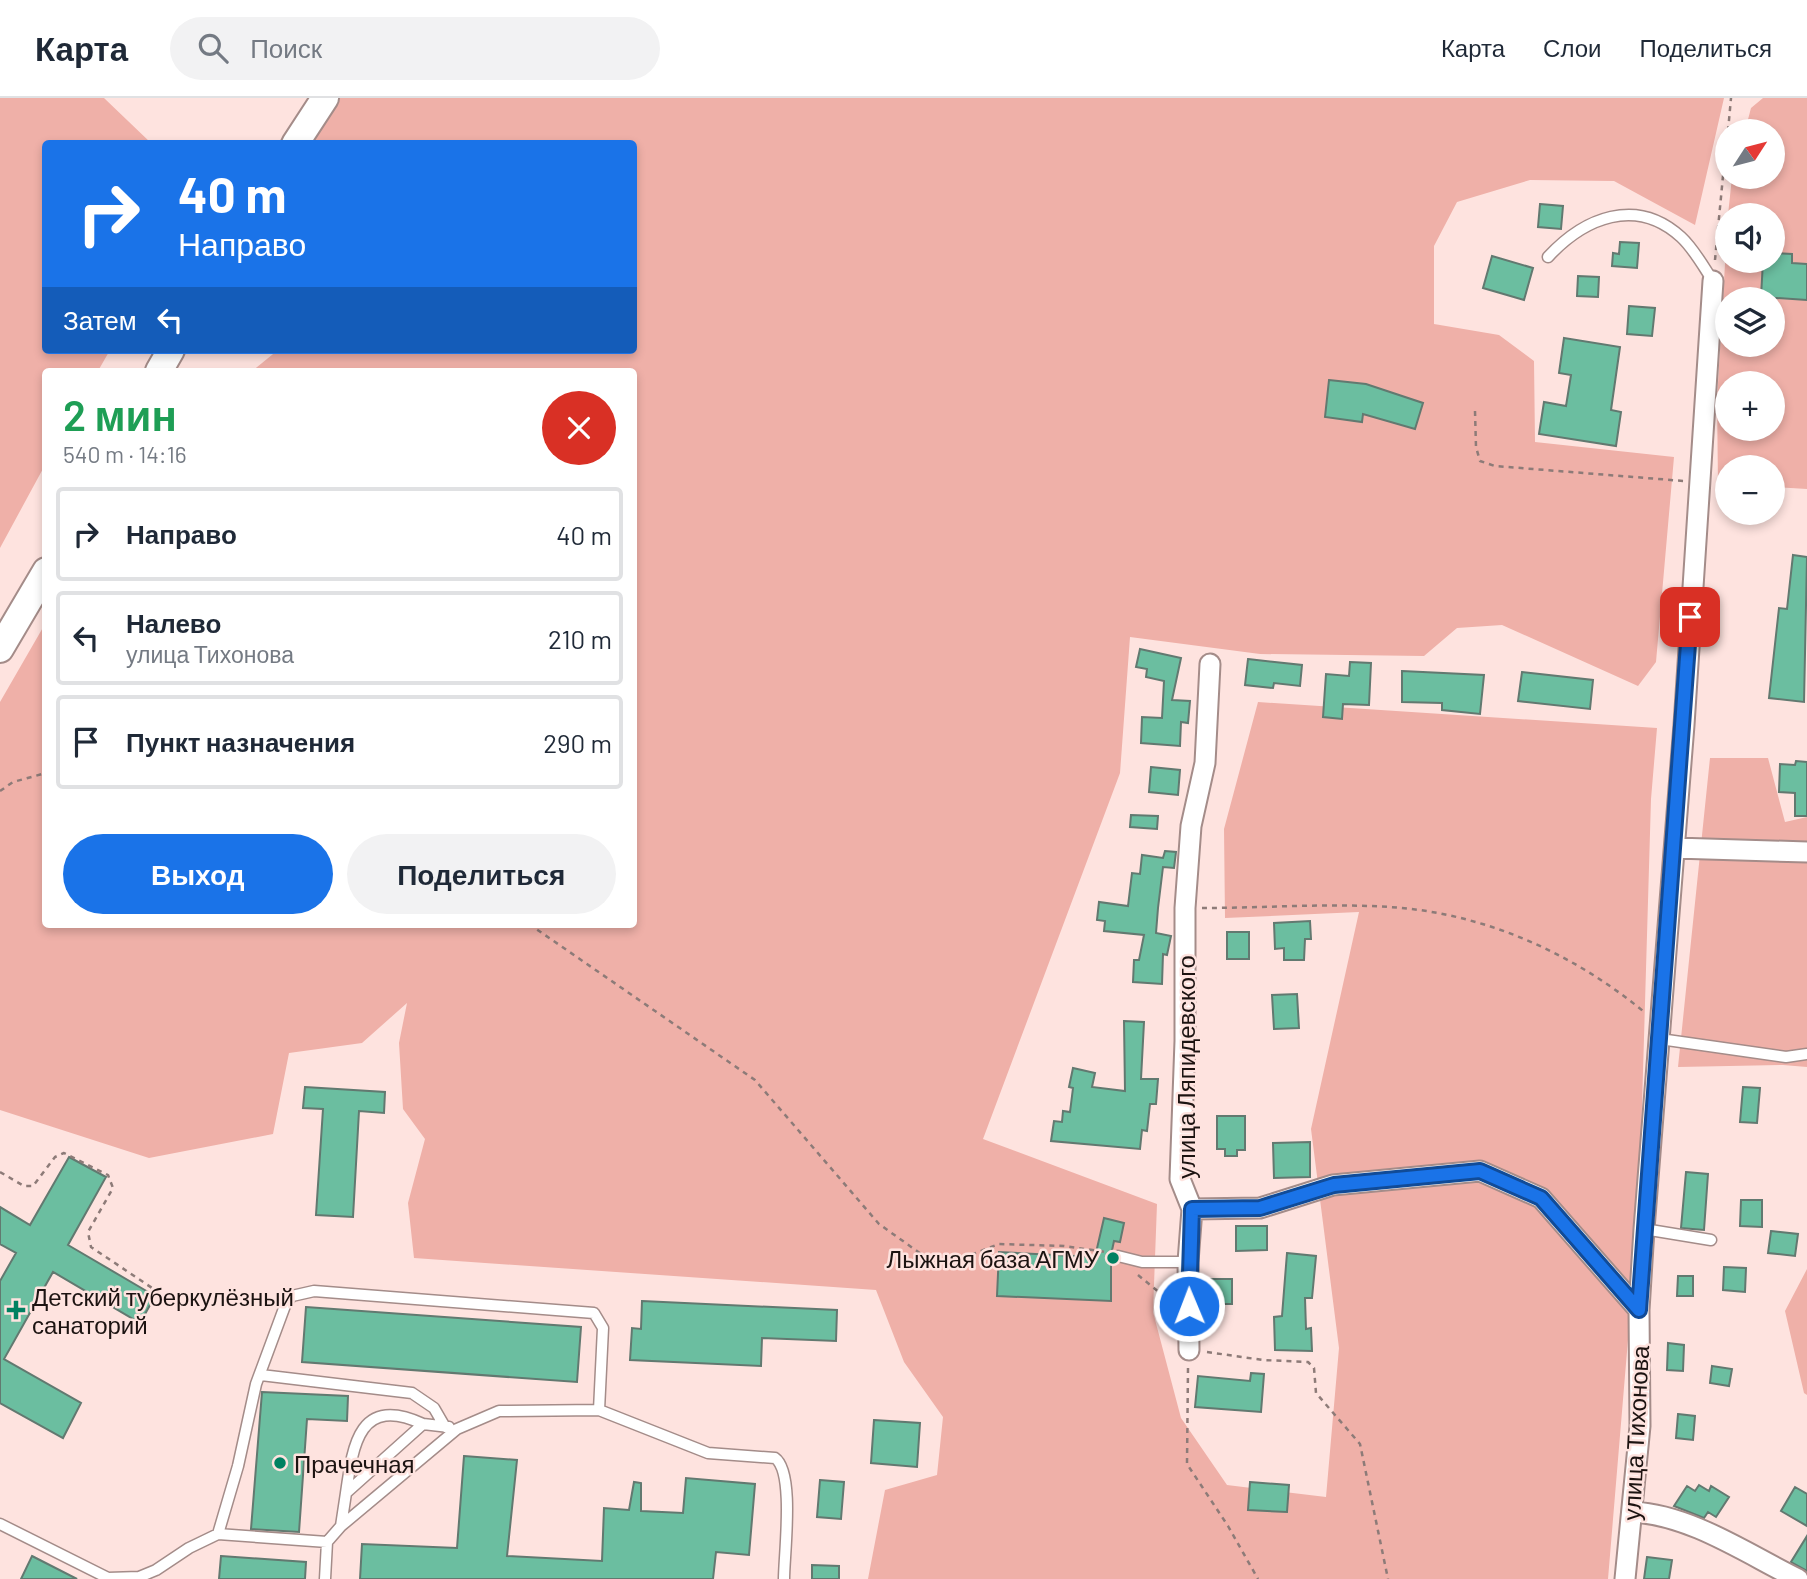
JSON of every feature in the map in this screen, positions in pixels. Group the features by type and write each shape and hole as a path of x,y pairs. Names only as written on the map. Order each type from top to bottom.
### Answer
{"street":[{"path":"298,140 326,98"},
{"name":"улица Тихонова","path":"1625,1579 1640,1426 1639,1310 1644,1229 1675,848 1713,281"},
{"path":"0,649 42,578"},
{"name":"улица Ляпидевского","path":"1189,1350 1188,1262 1192,1209 1180,1180 1185,1041 1185,908 1191,826 1205,763 1210,664"},
{"path":"1675,848 1807,852"},
{"path":"1192,1209 1260,1208 1334,1185 1480,1171 1541,1198 1639,1310"},
{"path":"1633,1511 1657,1513 1681,1522 1798,1579"}],"lane":[{"path":"1548,257 1569,236 1597,220 1617,213 1640,215 1670,228 1683,238 1713,281"},
{"path":"1660,1034 1786,1057 1807,1054"},
{"path":"1644,1229 1711,1240"},
{"path":"1118,1256 1142,1262 1188,1262"},
{"path":"218,1534 238,1466 256,1384 286,1303 301,1293 314,1291 586,1310 601,1319 603,1328 599,1410"},
{"path":"261,1375 412,1393 434,1408 444,1427"},
{"path":"325,1579 327,1542 341,1526 457,1429 499,1411 599,1410 708,1453 765,1457 780,1462 786,1480 784,1579"},
{"path":"341,1526 356,1438 364,1425 375,1417 390,1415 457,1429"},
{"path":"346,1493 424,1424"},
{"path":"0,1524 109,1579 139,1577 156,1570 189,1548 218,1534 327,1542"}],"path":[{"path":"1729,119 1731,98"},
{"path":"1713,281 1722,189"},
{"path":"1475,411 1476,447 1480,461 1495,466 1698,482"},
{"path":"0,791 13,782 42,774"},
{"path":"1185,908 1390,907 1499,927 1576,963 1619,992 1660,1034"},
{"path":"535,928 755,1080 879,1224 931,1261 955,1261 999,1244 1064,1246 1118,1256 1124,1267 1170,1301 1175,1313"},
{"path":"0,1172 24,1186 33,1186 55,1157 64,1153 108,1175 113,1188 88,1232 91,1247 173,1303"},
{"path":"1257,1578 1228,1526 1186,1464 1189,1350 1263,1360 1308,1362 1314,1368 1316,1393 1360,1444 1388,1579"}],"shaded area":[{"path":"0,98 104,98 148,140 42,140 42,354 108,354 100,368 42,368 42,471 0,548"},
{"path":"336,98 1724,98 1719,119 1715,119 1715,137 1695,225 1614,181 1530,180 1457,202 1434,246 1434,324 1499,335 1534,361 1535,442 1674,457 1656,662 1638,686 1502,625 1457,628 1424,656 1260,654 1130,637 1120,773 983,1139 1157,1204 1153,1312 1181,1418 1227,1485 1326,1497 1339,1348 1311,1129 1359,912 1225,918 1224,829 1258,702 1657,728 1651,799 1639,1208 1608,1579 868,1579 885,1490 937,1475 943,1417 904,1362 876,1290 414,1258 408,1203 425,1139 403,1109 399,1043 407,1003 362,1043 289,1053 273,1134 149,1158 0,1110 0,702 42,629 42,928 637,928 637,368 256,368 273,354 637,354 637,140 312,140"},
{"path":"1763,98 1807,98 1807,489 1785,488 1785,455 1718,455 1717,441 1785,441 1785,371 1719,371 1720,357 1785,357 1785,287 1724,287 1724,273 1785,273 1785,203 1729,203 1731,189 1785,189 1785,119 1748,119 1751,108"},
{"path":"1710,758 1768,758 1785,822 1807,817 1807,1067 1678,1067"},
{"path":"1807,1269 1807,1395 1804,1393 1785,1311"}],"building":[{"path":"1540,204 1563,206 1561,229 1538,227"},
{"path":"1620,242 1639,243 1637,268 1612,266 1613,253 1619,254"},
{"path":"1785,254 1792,254 1792,263 1807,264 1807,300 1785,299 1785,287 1762,287 1762,273 1785,273"},
{"path":"1492,256 1533,268 1524,300 1483,288"},
{"path":"1578,276 1599,277 1598,297 1577,296"},
{"path":"1629,306 1655,308 1652,336 1627,334"},
{"path":"1564,338 1620,347 1611,410 1621,412 1616,446 1539,434 1544,402 1566,406 1571,375 1559,373"},
{"path":"1329,380 1366,384 1423,403 1415,429 1363,414 1362,422 1325,417"},
{"path":"1793,555 1807,557 1804,702 1769,698 1779,608 1787,609"},
{"path":"1140,649 1181,658 1172,700 1190,701 1188,723 1181,722 1180,746 1141,743 1142,717 1162,718 1164,681 1146,677 1147,669 1136,667"},
{"path":"1248,659 1302,665 1300,686 1274,683 1273,688 1245,685"},
{"path":"1350,662 1371,663 1369,705 1343,704 1342,719 1323,717 1326,674 1349,676"},
{"path":"1402,671 1484,675 1480,714 1442,710 1442,703 1402,702"},
{"path":"1522,672 1593,680 1590,709 1518,701"},
{"path":"1796,761 1807,762 1807,816 1795,816 1795,793 1779,792 1780,764 1795,765"},
{"path":"1151,767 1180,770 1178,795 1149,792"},
{"path":"1131,815 1158,816 1157,829 1130,827"},
{"path":"1165,851 1176,852 1174,868 1163,867 1158,908 1156,933 1171,936 1167,955 1163,954 1162,984 1133,982 1134,960 1139,960 1144,935 1104,931 1105,921 1097,920 1099,902 1128,906 1132,873 1140,874 1142,855 1163,858"},
{"path":"1310,921 1311,939 1305,939 1304,960 1284,960 1284,948 1275,949 1274,923"},
{"path":"1227,932 1249,932 1249,959 1227,959"},
{"path":"1297,994 1299,1028 1274,1029 1272,995"},
{"path":"1124,1021 1144,1022 1141,1079 1158,1079 1156,1104 1150,1104 1147,1131 1142,1130 1140,1149 1051,1141 1054,1121 1062,1122 1063,1111 1070,1112 1073,1088 1069,1087 1073,1068 1095,1073 1092,1087 1125,1091"},
{"path":"305,1087 385,1092 384,1113 359,1111 353,1217 316,1215 323,1109 303,1108"},
{"path":"1743,1087 1760,1088 1757,1123 1740,1122"},
{"path":"1217,1116 1245,1116 1245,1150 1237,1150 1237,1156 1225,1156 1225,1149 1217,1149"},
{"path":"1310,1142 1310,1177 1274,1178 1273,1143"},
{"name":"Детский туберкулёзный санаторий","path":"69,1157 106,1177 68,1245 155,1296 140,1323 53,1272 4,1359 81,1403 63,1438 0,1403 0,1281 16,1253 0,1244 0,1207 30,1225"},
{"path":"1686,1172 1708,1174 1704,1230 1681,1228"},
{"path":"1741,1200 1762,1200 1762,1227 1740,1226"},
{"path":"1104,1218 1124,1223 1120,1242 1114,1241 1111,1255 1111,1301 997,1296 999,1252 1095,1257"},
{"path":"1236,1226 1267,1226 1267,1250 1236,1251"},
{"path":"1771,1231 1798,1234 1795,1256 1768,1253"},
{"path":"1287,1253 1316,1256 1312,1298 1305,1298 1306,1329 1311,1328 1312,1351 1275,1350 1274,1317 1282,1316"},
{"path":"1724,1267 1746,1268 1745,1292 1723,1290"},
{"path":"1678,1276 1693,1276 1693,1296 1677,1296"},
{"path":"1209,1279 1232,1279 1232,1304 1209,1304"},
{"path":"642,1301 837,1310 836,1341 762,1338 761,1366 630,1360 632,1328 641,1329"},
{"path":"306,1307 581,1327 577,1382 302,1362"},
{"path":"1668,1343 1684,1345 1683,1371 1667,1370"},
{"path":"1712,1366 1732,1369 1729,1386 1710,1383"},
{"path":"1251,1373 1264,1374 1261,1412 1195,1407 1198,1376 1250,1381"},
{"name":"Прачечная","path":"262,1392 348,1396 347,1421 307,1419 299,1532 251,1529"},
{"path":"1678,1414 1695,1416 1693,1440 1676,1438"},
{"path":"874,1420 920,1423 917,1467 871,1463"},
{"path":"464,1456 517,1460 507,1556 602,1561 604,1508 629,1510 634,1482 641,1483 641,1511 683,1513 686,1478 755,1484 749,1555 716,1552 713,1579 360,1579 362,1544 457,1548"},
{"path":"820,1480 844,1482 841,1519 817,1517"},
{"path":"1250,1482 1289,1485 1287,1512 1248,1510"},
{"path":"1699,1485 1709,1491 1711,1486 1729,1497 1716,1517 1708,1512 1704,1518 1674,1506 1687,1486 1695,1491"},
{"path":"1795,1487 1807,1494 1807,1526 1781,1511"},
{"path":"1807,1536 1807,1571 1791,1562"},
{"path":"32,1556 77,1579 21,1579"},
{"path":"221,1556 306,1562 305,1579 219,1579"},
{"path":"1647,1557 1672,1560 1669,1579 1644,1579"},
{"path":"812,1565 839,1566 839,1579 812,1579"}],"place":[{"name":"Лыжная база АГМУ","path":"1113,1258"},
{"name":"Детский туберкулёзный санаторий","path":"16,1310"},
{"name":"Прачечная","path":"280,1463"}],"route":[{"path":"1189,1306 1188,1262 1192,1209 1260,1208 1334,1185 1480,1171 1541,1198 1639,1310 1685,725 1690,617"}]}
